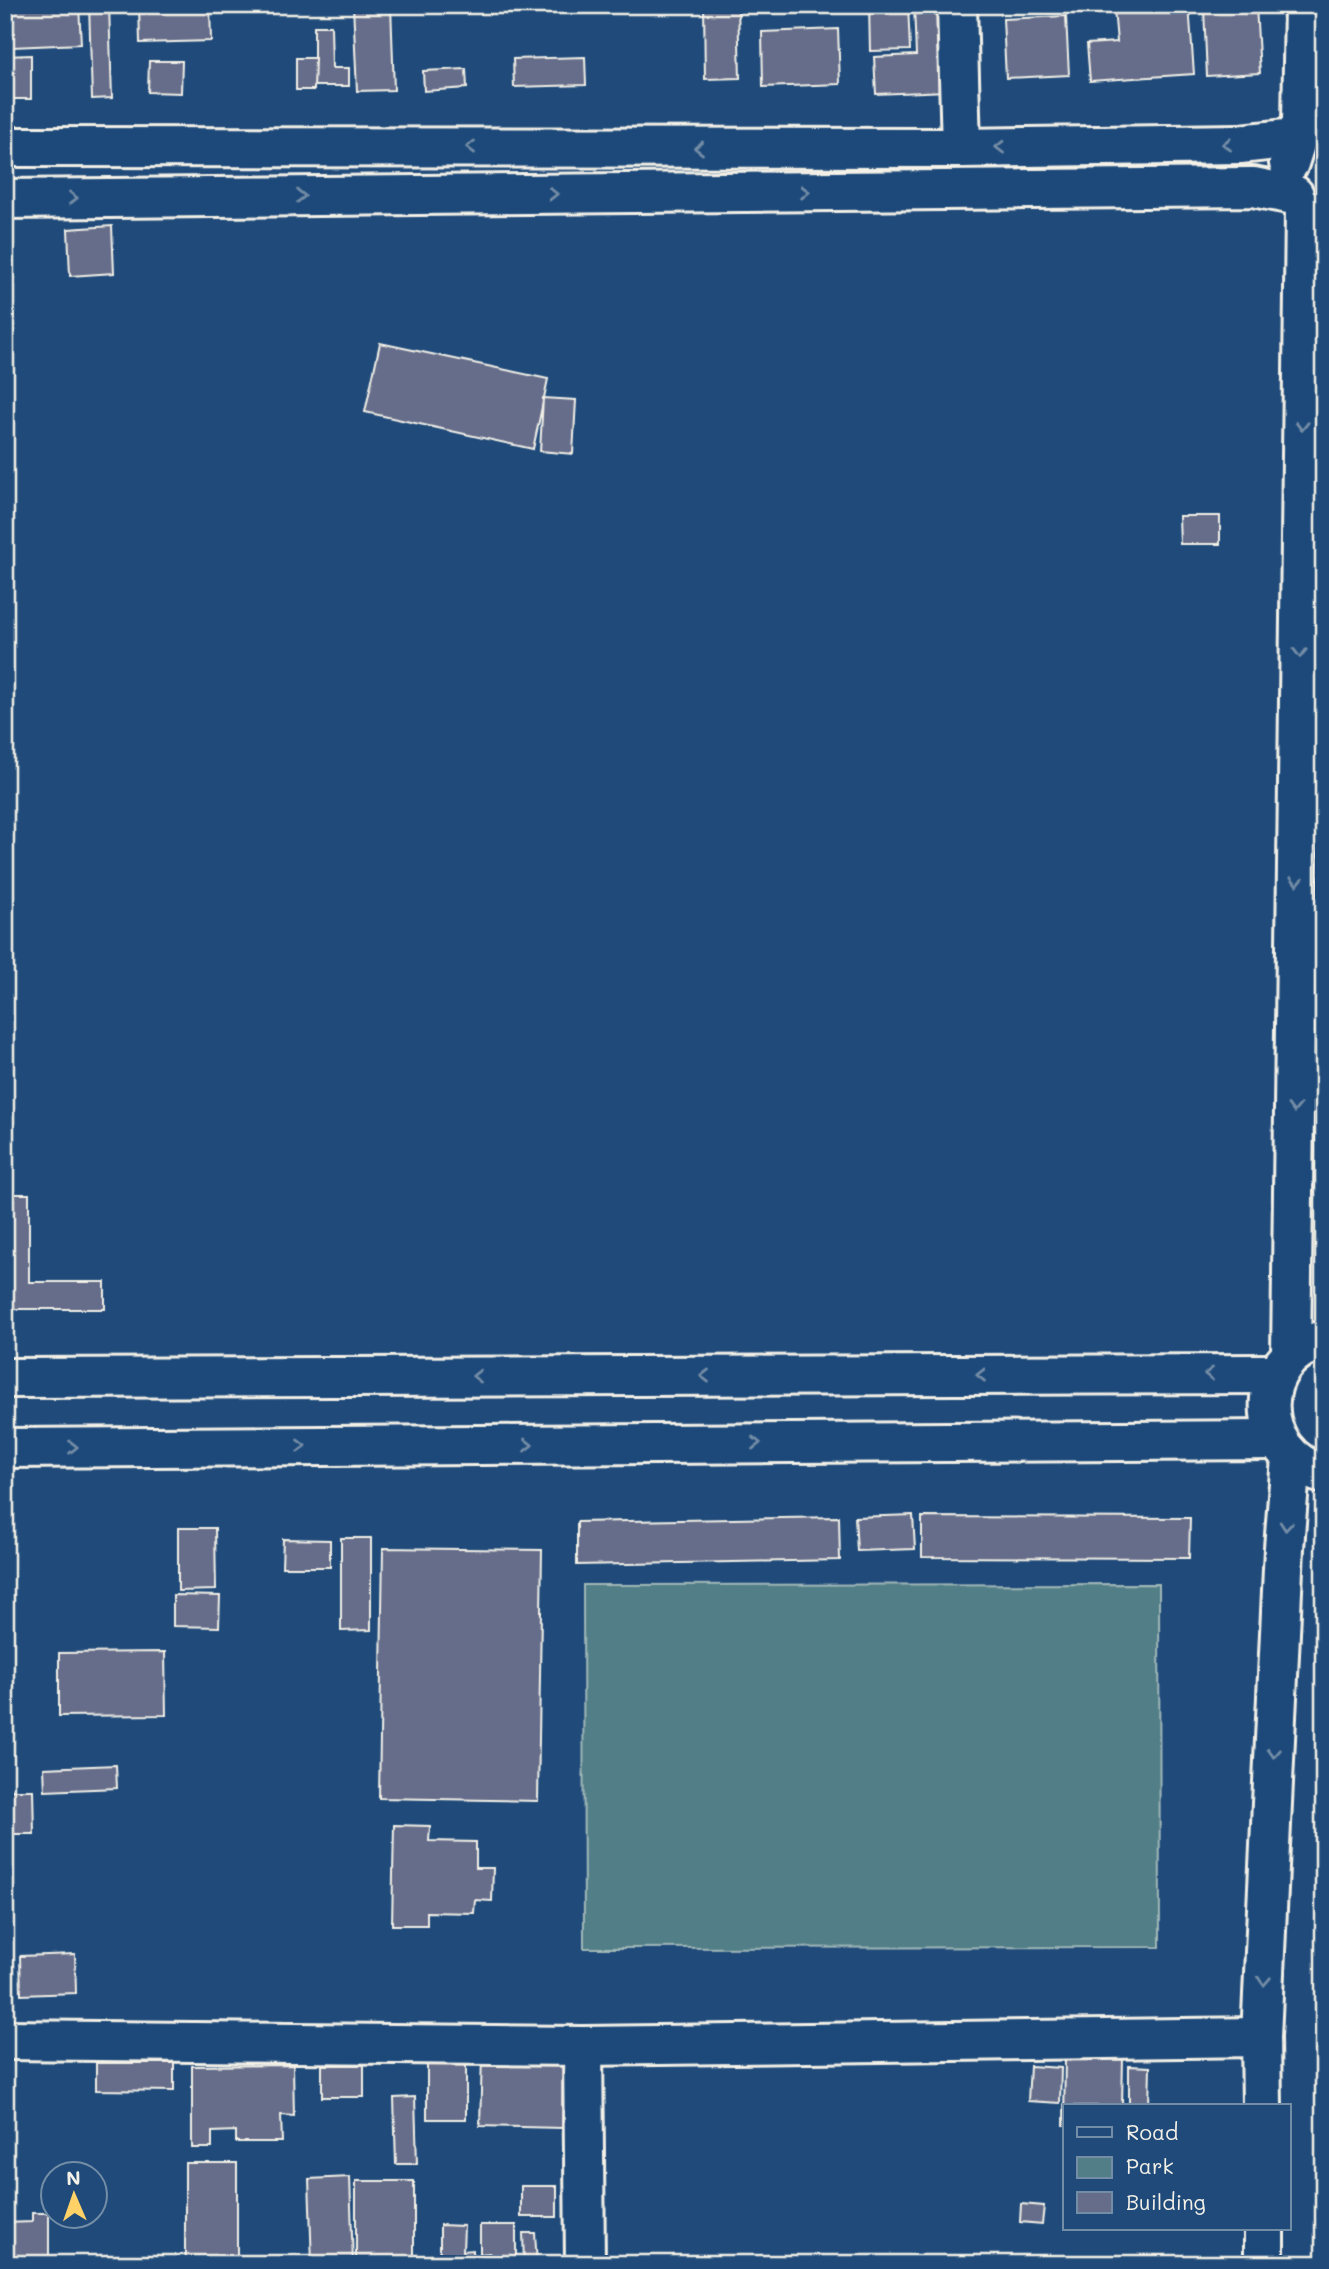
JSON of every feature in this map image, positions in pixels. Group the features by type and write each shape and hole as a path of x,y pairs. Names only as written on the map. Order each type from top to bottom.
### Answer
{"main road":[{"path":"957,5 961,148"},
{"path":"1262,2104 1262,2037 1284,1548 1297,1457 1269,1418 1269,1396 1297,1357 1308,210 1289,176 1289,157 1307,123 1304,5"},
{"path":"5,147 961,148 1240,144 1307,123"},
{"path":"752,148 752,193"},
{"path":"5,199 1253,187 1308,210"},
{"path":"5,1378 1297,1357"},
{"path":"5,1448 1297,1457"},
{"path":"5,2040 583,2046 1262,2037"},
{"path":"583,2046 585,2264"},
{"path":"1264,2230 1264,2264"}],"green space":[{"path":"1159,1584 1160,1947 584,1948 583,1585"}],"building":[{"path":"10,5 79,5 81,44 12,47"},
{"path":"89,5 109,5 112,98 92,99"},
{"path":"139,5 210,5 211,41 140,43"},
{"path":"353,5 391,5 394,90 357,91"},
{"path":"704,5 738,5 740,78 705,79"},
{"path":"869,5 908,5 910,50 870,51"},
{"path":"914,5 944,5 947,91 876,94 874,57 916,55"},
{"path":"1189,5 1194,74 1090,81 1087,44 1117,42 1114,9"},
{"path":"1256,6 1260,73 1207,76 1204,9"},
{"path":"1066,16 1069,75 1006,78 1003,19"},
{"path":"314,26 331,26 332,68 349,68 349,86 314,86"},
{"path":"838,29 840,84 763,87 762,32"},
{"path":"31,55 31,99 5,99 5,56"},
{"path":"585,57 586,85 514,87 513,59"},
{"path":"296,58 315,58 314,90 296,90"},
{"path":"149,61 182,61 181,93 148,92"},
{"path":"466,69 467,88 424,91 423,71"},
{"path":"112,226 114,273 70,276 68,229"},
{"path":"380,343 548,379 533,449 365,412"},
{"path":"543,398 576,400 573,454 540,451"},
{"path":"1179,516 1220,516 1220,544 1180,544"},
{"path":"7,1194 29,1194 29,1282 105,1282 105,1309 8,1309"},
{"path":"913,1515 915,1549 857,1551 855,1517"},
{"path":"839,1517 840,1560 577,1565 577,1522"},
{"path":"922,1517 1190,1518 1189,1558 922,1557"},
{"path":"178,1528 215,1528 216,1590 178,1591"},
{"path":"341,1538 371,1538 371,1630 341,1631"},
{"path":"283,1539 330,1540 330,1567 282,1567"},
{"path":"383,1548 542,1550 538,1801 379,1798"},
{"path":"173,1595 220,1596 219,1627 173,1626"},
{"path":"165,1652 166,1715 59,1716 59,1653"},
{"path":"116,1765 117,1788 45,1791 44,1768"},
{"path":"11,1790 33,1790 34,1834 11,1834"},
{"path":"394,1825 430,1826 429,1841 476,1842 476,1868 493,1868 492,1901 475,1900 474,1913 427,1912 427,1925 392,1925"},
{"path":"75,1954 76,1993 21,1995 20,1956"},
{"path":"482,2056 563,2057 562,2128 480,2126"},
{"path":"1065,2057 1123,2057 1122,2104 1064,2104"},
{"path":"96,2063 174,2063 174,2091 96,2090"},
{"path":"427,2064 466,2064 466,2119 427,2119"},
{"path":"293,2065 294,2116 281,2115 282,2142 236,2142 236,2131 212,2132 212,2148 192,2148 192,2066"},
{"path":"322,2065 364,2065 364,2097 322,2097"},
{"path":"1030,2066 1061,2068 1060,2103 1028,2101"},
{"path":"1129,2066 1150,2067 1149,2104 1129,2104"},
{"path":"415,2097 417,2164 396,2164 394,2098"},
{"path":"185,2163 237,2163 237,2264 185,2264"},
{"path":"350,2177 353,2264 312,2264 309,2179"},
{"path":"356,2181 414,2181 414,2264 356,2264"},
{"path":"521,2186 557,2186 557,2217 521,2217"},
{"path":"1021,2204 1044,2206 1042,2224 1020,2222"},
{"path":"32,2213 38,2213 38,2230 49,2230 49,2264 5,2264 5,2223 32,2222"},
{"path":"440,2225 464,2226 463,2251 473,2250 473,2264 440,2264"},
{"path":"480,2225 516,2225 516,2264 490,2264 490,2253 480,2254"},
{"path":"523,2233 535,2233 537,2264 524,2264"}]}
